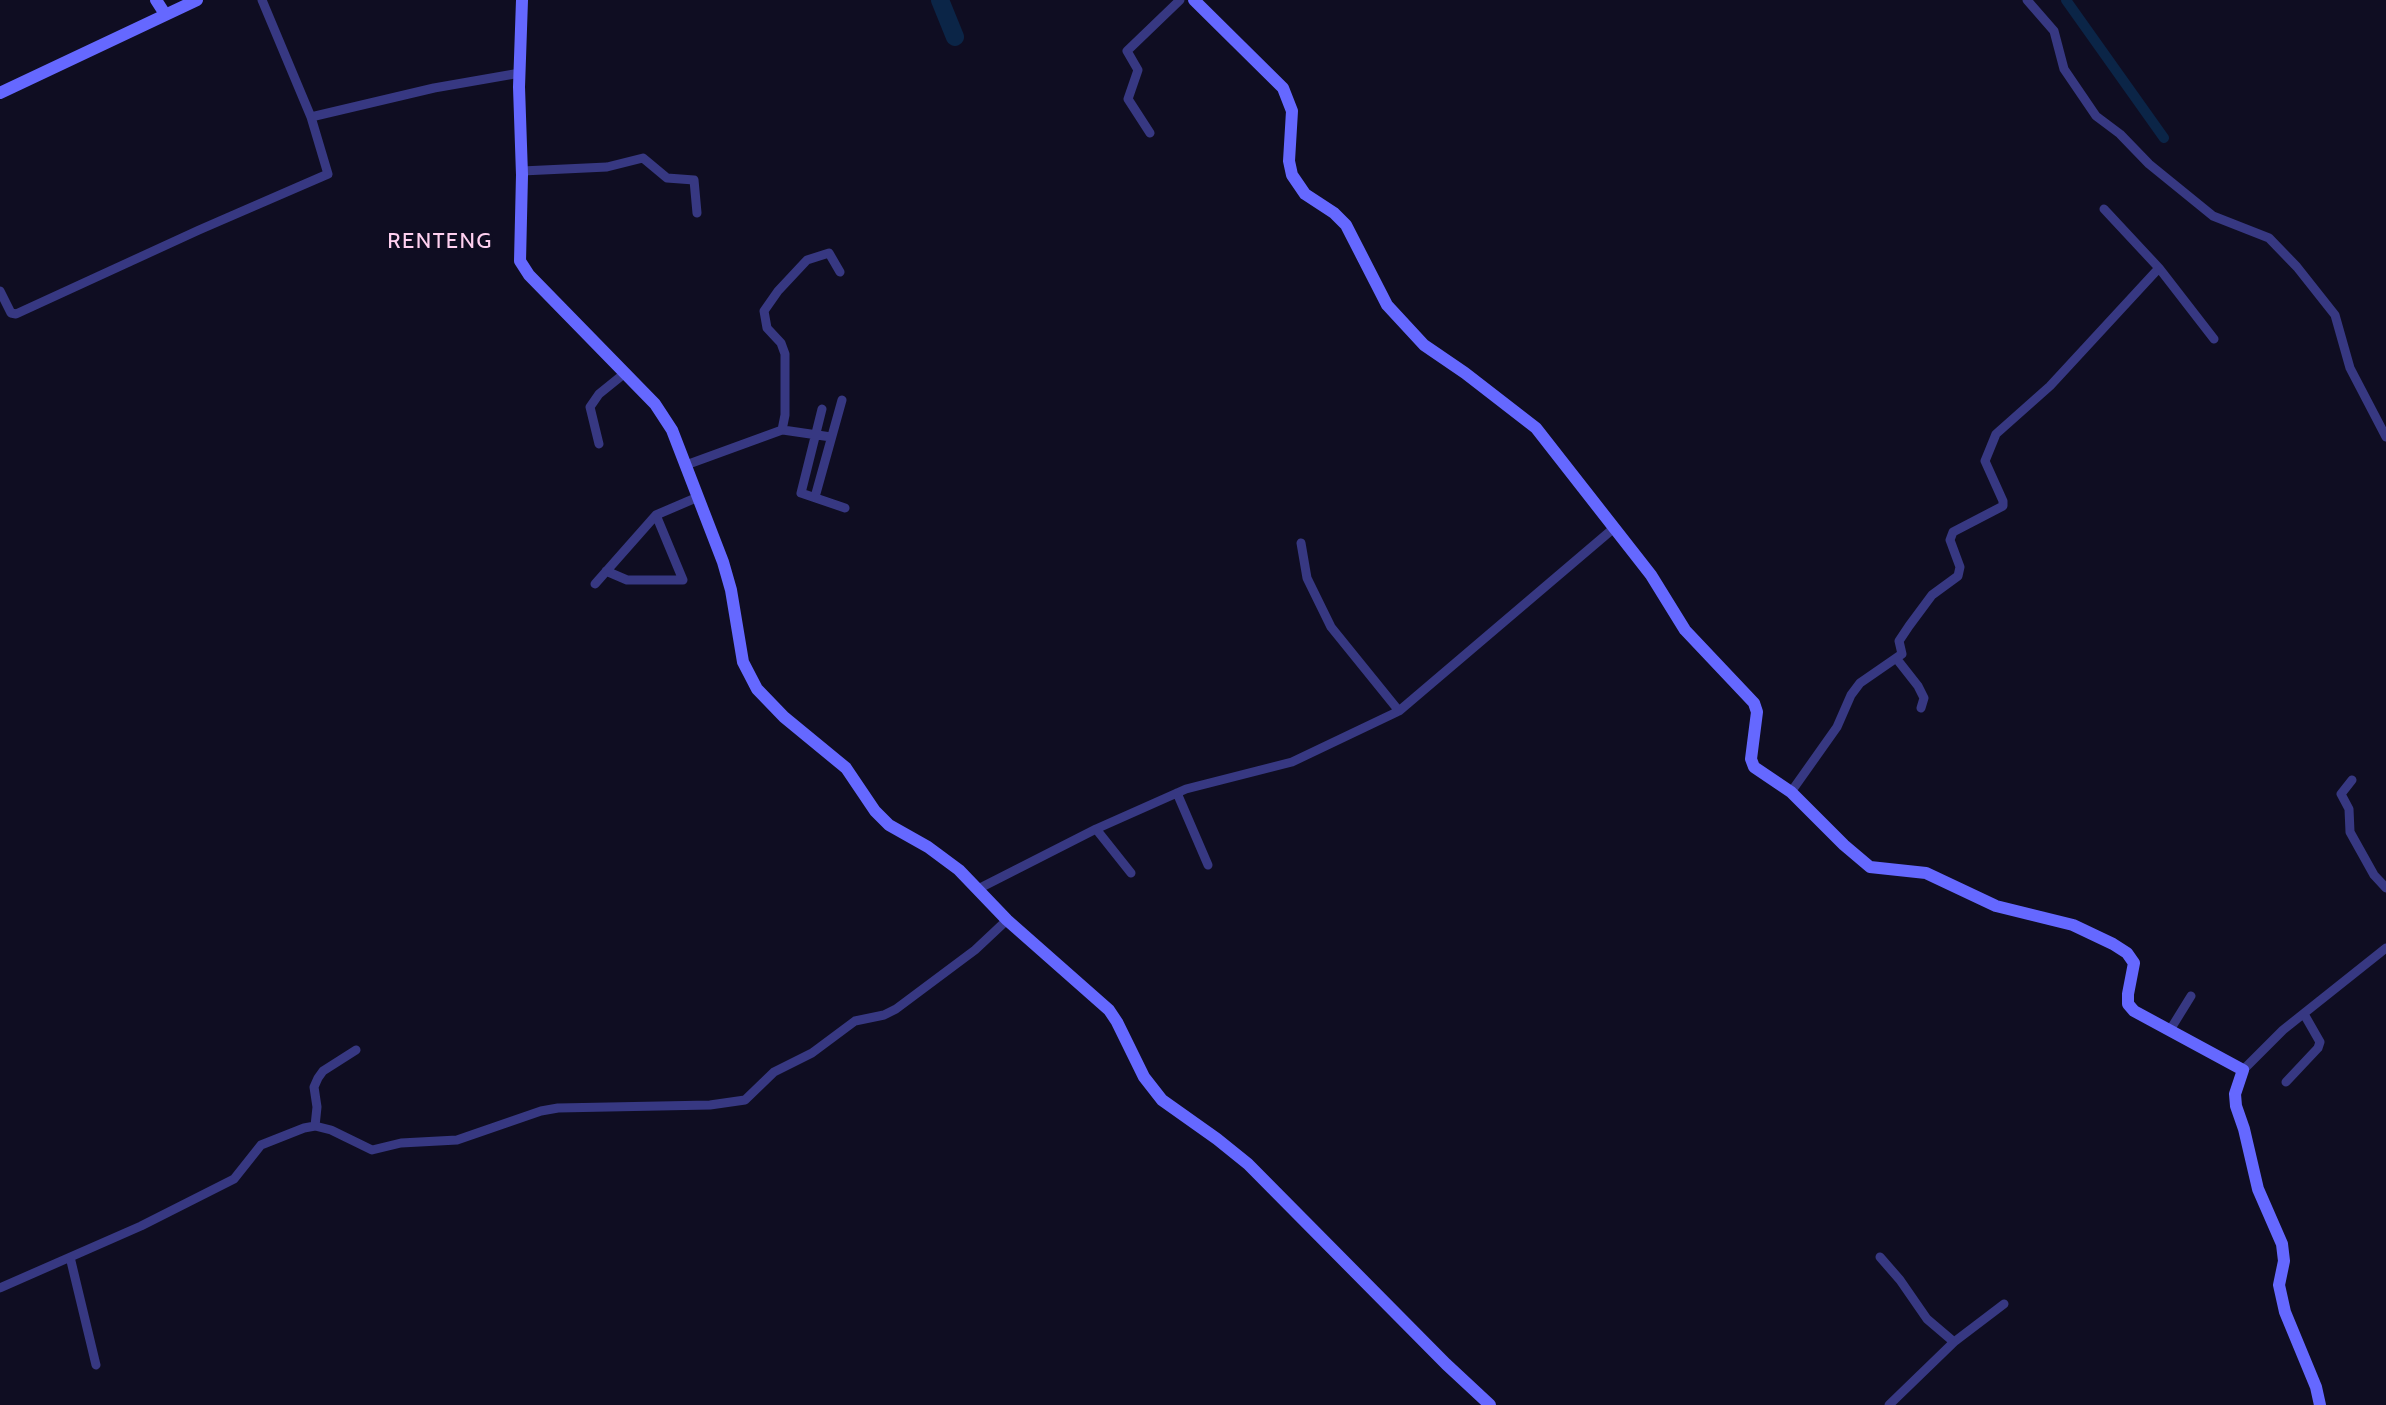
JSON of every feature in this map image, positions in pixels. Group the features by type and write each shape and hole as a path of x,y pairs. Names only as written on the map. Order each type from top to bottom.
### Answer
{"street":[{"path":"156,0 165,15"},
{"path":"0,93 197,0"},
{"path":"0,291 10,313 16,315 199,230 327,175 329,172 311,117 262,0"},
{"path":"522,0 520,73 522,266 664,417 686,465 731,590 744,662 757,689 784,717 846,768 875,811 889,825 947,860 1007,920 1109,1010 1144,1077 1162,1100 1248,1164 1446,1365 1490,1405"},
{"path":"1150,133 1128,99 1138,70 1127,51 1180,0"},
{"path":"1194,0 1283,88 1292,111 1289,161 1292,175 1305,194 1334,213 1346,225 1387,305 1424,345 1465,373 1536,428 1651,575 1686,630 1755,705 1757,712 1752,763 1791,792 1844,846 1870,867 1926,873 2002,908 2073,925 2127,952 2134,963 2128,994 2131,1008 2142,1017 2243,1070"},
{"path":"2027,0 2054,31 2064,69 2096,117 2120,134 2148,164 2213,216 2269,238 2297,267 2335,315 2350,368 2386,437"},
{"path":"311,117 434,88 520,73"},
{"path":"522,171 607,167 643,158 667,178 694,180 697,213"},
{"path":"2104,209 2159,268 2214,339"},
{"path":"783,429 785,354 782,344 768,330 764,311 778,291 807,260 829,253 840,272"},
{"path":"1791,792 1837,727 1851,695 1860,683 1903,653 1899,640 1932,595 1960,572 1950,540 1953,532 2003,506 2003,501 1985,460 1996,434 2050,386 2159,268"},
{"path":"599,444 590,407 599,394 625,374"},
{"path":"815,497 842,400"},
{"path":"822,410 801,493 845,508"},
{"path":"686,465 783,429 831,437"},
{"path":"595,584 656,515 698,497"},
{"path":"606,571 627,580 683,580 656,515"},
{"path":"978,889 1096,829 1177,793 1212,781 1292,762 1399,711 1614,528"},
{"path":"1301,543 1307,578 1330,627 1399,711"},
{"path":"1896,658 1918,686 1924,698 1921,708"},
{"path":"2352,780 2341,794 2349,810 2350,832 2377,880 2386,888"},
{"path":"1177,793 1208,865"},
{"path":"1096,829 1131,873"},
{"path":"0,1288 141,1226 234,1179 261,1145 315,1126 331,1130 372,1150 401,1143 441,1142 473,1136 541,1111 558,1108 710,1105 745,1100 774,1072 812,1053 846,1027 863,1018 884,1015 896,1009 975,950 1007,920"},
{"path":"2320,1405 2316,1387 2285,1312 2279,1285 2284,1261 2282,1244 2258,1189 2244,1129 2236,1106 2235,1094 2243,1070 2266,1045 2386,948"},
{"path":"2170,1030 2191,996"},
{"path":"2286,1082 2318,1048 2320,1042 2304,1014"},
{"path":"315,1126 314,1087 318,1078 323,1071 356,1050"},
{"path":"70,1257 96,1365"},
{"path":"1880,1257 1904,1285 1927,1319 1954,1342"},
{"path":"1889,1405 1954,1342 2004,1304"}],"waterway":[{"path":"940,0 955,37"},
{"path":"2066,0 2164,138"}],"district":[{"name":"RENTENG","path":"440,242"}]}
